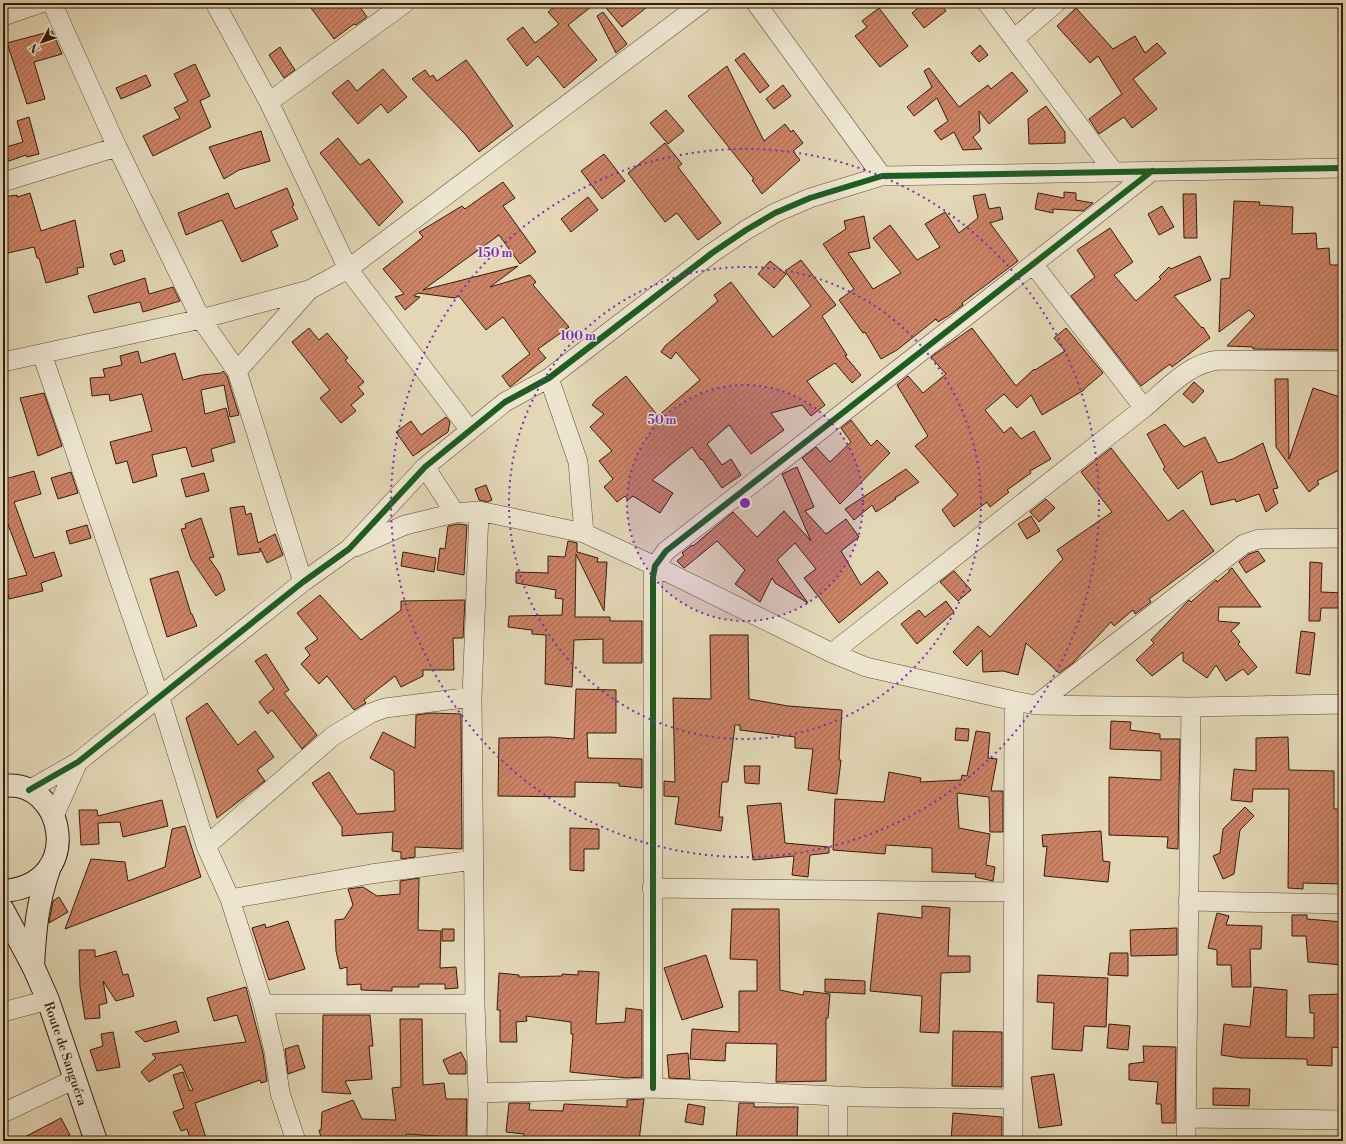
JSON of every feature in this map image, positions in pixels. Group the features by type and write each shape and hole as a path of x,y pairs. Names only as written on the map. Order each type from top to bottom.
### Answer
{"street":[{"path":"3,16 41,3"},
{"path":"52,3 117,147 201,319 238,371 303,582"},
{"path":"215,3 269,102 348,269 470,429"},
{"path":"269,102 405,3"},
{"path":"3,362 201,319 309,290 348,269 702,3"},
{"path":"756,3 882,176"},
{"path":"987,3 1114,172"},
{"path":"1014,39 1056,3"},
{"path":"3,182 117,147"},
{"path":"11,784 78,762 160,698 303,582 348,549 425,467 470,429 505,402 549,378 712,253 746,230 775,214 810,198 882,176 1343,168"},
{"path":"653,1088 653,585 655,566 666,551 1152,171"},
{"path":"1033,264 1144,408"},
{"path":"238,371 309,290"},
{"path":"42,354 160,698 206,846 230,900 263,1004 274,1052 280,1093 296,1141"},
{"path":"832,653 1144,408 1190,369 1208,361 1343,361"},
{"path":"549,378 578,462 584,533"},
{"path":"425,467 455,513"},
{"path":"348,549 405,525 455,513 479,512 584,533 655,566 832,653 866,667 1014,701 1036,705 1191,707 1343,704"},
{"path":"477,1141 478,1093 475,1004 472,697 479,512"},
{"path":"1036,705 1244,544 1260,539 1343,538"},
{"path":"206,846 333,736 371,713 385,708 472,697"},
{"path":"1012,1141 1014,701"},
{"path":"1186,1141 1191,707"},
{"path":"54,816 78,762"},
{"path":"11,784 44,801 54,816"},
{"name":"Route de Sanguéra","path":"33,966 36,921 40,895 57,852 59,834 54,816"},
{"path":"230,900 371,874 473,860"},
{"path":"3,891 21,889 37,881 50,868"},
{"path":"652,888 1014,892"},
{"path":"1188,901 1343,904"},
{"name":"Route de Sanguéra","path":"3,910 33,966 48,1000 96,1141"},
{"path":"3,1012 48,1000"},
{"path":"263,1004 475,1004"},
{"path":"3,1113 75,1079"},
{"path":"478,1093 653,1088 838,1096 1012,1099"},
{"path":"838,1096 838,1141"},
{"path":"1186,1118 1343,1120"}],"building":[{"path":"318,3 357,3 367,17 356,25 354,24 334,39 311,8"},
{"path":"559,3 596,3 568,25 597,60 564,88 538,56 527,66 507,39 523,27 535,43 559,24 548,12"},
{"path":"602,3 652,3 622,27"},
{"path":"924,3 940,3 946,11 924,28 912,13"},
{"path":"879,8 908,46 880,67 855,36 867,27 862,21"},
{"path":"1076,8 1113,49 1135,36 1145,53 1157,43 1166,53 1133,79 1157,109 1132,128 1124,117 1099,134 1089,119 1122,94 1098,56 1090,63 1057,26"},
{"path":"603,12 627,44 616,53 597,16"},
{"path":"52,31 62,54 34,62 45,99 27,104 7,43"},
{"path":"980,45 988,55 979,62 971,53"},
{"path":"280,47 295,70 284,78 269,55"},
{"path":"744,53 769,86 760,93 735,60"},
{"path":"466,60 513,126 479,152 465,134 412,79 425,70 430,77 433,75 437,81"},
{"path":"195,64 210,96 200,101 211,127 153,156 143,136 180,118 174,108 188,101 174,74"},
{"path":"727,66 764,141 785,124 791,132 793,130 803,143 793,151 800,160 762,194 752,180 754,179 688,96"},
{"path":"929,68 959,107 988,85 991,89 1012,72 1028,91 989,124 979,111 980,131 973,137 982,149 963,150 954,132 941,140 934,131 948,121 937,98 914,116 907,107 932,87 924,71"},
{"path":"383,69 407,97 388,113 381,104 358,124 332,93 348,80 357,91"},
{"path":"146,75 151,86 121,99 116,88"},
{"path":"783,85 791,96 774,109 766,99"},
{"path":"1046,106 1065,132 1065,143 1029,144 1028,119"},
{"path":"666,110 684,131 668,144 650,123"},
{"path":"29,117 39,154 27,157 26,155 6,162 3,148 23,142 17,121"},
{"path":"261,131 270,161 239,170 224,179 209,147"},
{"path":"338,138 360,165 369,159 403,202 379,226 320,153"},
{"path":"665,143 682,164 678,167 721,223 698,240 677,213 665,222 628,173"},
{"path":"604,154 625,181 602,199 581,171"},
{"path":"503,182 515,198 503,206 536,252 520,264 499,235 423,290 518,266 490,287 530,275 536,282 533,285 569,327 538,349 546,358 510,387 502,376 530,354 503,317 486,330 459,296 455,298 418,293 414,296 420,297 405,310 395,297 404,294 383,269 423,237 419,232 462,206 465,209"},
{"path":"287,188 294,205 292,206 298,219 271,231 278,246 242,262 222,220 186,235 178,213 228,193 235,209"},
{"path":"1064,192 1076,193 1076,200 1093,203 1083,211 1053,209 1053,213 1035,209 1038,193 1064,198"},
{"path":"30,193 41,231 75,220 84,267 77,268 78,274 46,283 39,258 37,258 34,247 8,253 3,236 3,197 17,195 17,197"},
{"path":"985,194 989,209 1000,207 1003,219 990,223 1018,261 962,303 963,305 948,316 938,322 936,319 897,350 881,359 865,332 863,333 839,300 854,289 823,244 846,229 844,221 864,216 870,248 848,253 873,289 901,273 873,238 890,225 917,260 940,247 925,224 945,212 959,233 978,218 973,196"},
{"path":"1183,194 1196,194 1197,238 1184,238"},
{"path":"588,197 598,210 571,232 561,219"},
{"path":"1234,201 1260,202 1259,205 1293,207 1292,234 1316,233 1317,249 1329,248 1330,265 1343,265 1343,350 1253,349 1253,347 1227,346 1255,316 1249,310 1219,332 1221,279 1230,278"},
{"path":"1162,206 1174,227 1159,235 1148,214"},
{"path":"1110,228 1133,262 1114,275 1136,301 1161,279 1159,277 1169,267 1171,269 1200,256 1211,280 1174,296 1202,328 1203,327 1210,338 1172,367 1170,364 1141,386 1071,296 1095,277 1077,250"},
{"path":"122,250 125,261 114,265 110,254"},
{"path":"801,260 836,305 822,316 847,355 845,356 861,375 852,383 835,363 807,381 825,405 811,416 802,405 771,413 784,430 751,454 729,425 707,444 722,465 731,459 741,475 722,488 692,447 652,480 673,493 660,513 633,496 628,500 625,496 617,502 604,487 613,479 599,461 612,451 590,427 604,414 592,405 597,399 626,376 658,416 700,380 676,352 671,359 661,352 665,346 718,301 714,295 731,282 773,337 811,306 785,271"},
{"path":"770,261 786,274 774,288 758,274"},
{"path":"145,278 149,294 173,287 180,301 143,312 140,302 94,313 88,296"},
{"path":"309,328 319,340 327,333 348,358 345,360 364,382 358,387 364,394 351,405 356,411 341,423 320,398 330,390 292,342"},
{"path":"972,328 1016,386 1034,369 1035,370 1065,351 1054,338 1066,328 1103,373 1084,390 1042,415 1031,395 1017,408 1004,394 985,410 1004,433 1011,427 1021,439 1034,431 1051,459 1030,471 1031,473 1007,490 1009,492 990,507 987,502 954,527 942,510 958,495 915,446 928,436 897,385 908,376 923,393 946,374 931,357"},
{"path":"138,351 141,363 175,353 183,380 202,375 221,373 223,371 227,376 239,415 230,417 224,385 201,390 205,414 226,408 235,442 211,449 214,461 192,467 186,447 152,455 157,476 133,483 127,461 116,464 110,442 152,431 142,394 110,401 109,394 92,396 90,378 105,377 103,369 122,365 120,356"},
{"path":"1275,379 1288,379 1289,459 1313,388 1343,398 1343,468 1317,481 1319,484 1309,492 1276,447"},
{"path":"1194,382 1204,391 1193,403 1183,394"},
{"path":"44,393 62,446 38,456 20,398"},
{"path":"446,417 450,422 448,432 413,456 396,432 411,421 421,435"},
{"path":"851,420 871,446 877,440 890,453 840,504 802,458 816,447 830,462 851,442 841,428"},
{"path":"1165,424 1184,447 1205,437 1218,463 1233,459 1263,443 1278,488 1273,489 1278,503 1266,512 1259,494 1236,502 1235,499 1211,505 1202,471 1178,489 1163,469 1165,467 1147,434"},
{"path":"1111,448 1168,521 1183,510 1214,551 1149,599 1151,602 1135,614 1133,610 1114,626 1111,622 1073,663 1059,673 1026,643 1018,675 1003,671 983,672 982,650 967,666 953,652 978,626 990,637 1063,559 1057,550 1112,512 1081,472"},
{"path":"797,467 814,507 805,511 826,534 846,519 859,537 841,551 861,585 878,571 888,583 839,623 804,578 816,569 795,543 777,560 808,603 775,583 772,578 760,602 735,584 745,570 717,541 684,568 677,561 684,555 682,553 692,545 693,546 733,512 757,537 784,511 811,541 782,474"},
{"path":"906,469 919,482 895,498 896,499 876,512 872,505 854,520 845,509"},
{"path":"34,471 41,494 14,502 34,558 54,552 62,576 41,583 43,591 9,599 5,580 27,575 3,511 3,478 5,479"},
{"path":"71,472 78,493 58,499 51,478"},
{"path":"204,473 209,491 186,497 181,479"},
{"path":"486,485 492,500 488,502 479,500 475,489"},
{"path":"1046,499 1055,508 1039,522 1030,512"},
{"path":"244,506 246,515 251,513 258,543 275,534 283,555 267,563 260,548 260,552 238,555 230,508"},
{"path":"1031,516 1040,531 1027,539 1018,524"},
{"path":"201,518 214,557 209,558 220,574 225,590 216,596 191,559 181,529 186,528 185,524"},
{"path":"458,524 467,525 464,575 437,570 440,548 445,549 448,526"},
{"path":"87,525 91,538 70,544 66,531"},
{"path":"568,541 577,543 577,552 598,558 597,562 607,562 604,611 576,554 575,617 610,617 610,621 642,621 642,663 603,663 603,639 574,640 572,687 545,684 546,635 532,634 532,630 508,627 509,616 562,615 563,599 555,598 556,590 516,583 516,572 548,573 548,556 565,557"},
{"path":"1258,551 1265,561 1246,573 1239,562 1249,554"},
{"path":"403,552 436,558 434,572 401,566"},
{"path":"1310,562 1322,563 1321,592 1343,593 1343,608 1321,608 1320,621 1309,621"},
{"path":"1232,568 1261,607 1219,607 1218,621 1240,623 1231,631 1240,642 1238,644 1257,667 1248,675 1243,669 1226,681 1216,665 1207,678 1183,661 1183,652 1152,676 1136,660 1154,643 1151,640 1189,600 1191,602 1216,580 1217,582"},
{"path":"178,571 191,614 197,626 167,637 150,579"},
{"path":"954,571 971,590 958,601 940,582"},
{"path":"320,595 361,640 401,610 401,601 465,600 463,638 453,638 454,670 423,670 423,676 401,687 395,676 364,700 366,703 354,710 327,676 319,684 301,664 310,655 305,648 318,639 297,613"},
{"path":"946,601 954,612 917,644 901,624 919,610 925,617"},
{"path":"1301,631 1315,633 1310,675 1296,673"},
{"path":"710,635 748,635 749,699 788,706 842,710 839,760 841,760 837,794 808,790 813,749 795,748 795,737 740,730 740,725 735,725 728,782 722,782 719,817 723,817 721,831 675,824 679,797 664,796 664,781 675,782 673,698 711,699"},
{"path":"266,654 289,690 284,693 317,735 302,749 272,710 268,714 259,702 274,689 255,661"},
{"path":"576,689 616,690 616,733 587,733 588,758 642,759 642,788 619,786 619,783 575,782 575,797 498,796 499,738 550,737 574,739"},
{"path":"207,703 238,745 255,731 274,757 257,770 265,781 217,818 186,718"},
{"path":"431,713 461,714 462,849 415,847 415,857 401,859 401,852 392,851 393,832 342,836 342,827 312,783 329,772 357,814 395,811 394,771 370,758 383,732 415,748 416,715"},
{"path":"1111,721 1131,722 1130,730 1160,734 1160,739 1180,739 1178,849 1167,848 1168,837 1109,835 1109,777 1161,780 1161,751 1110,749"},
{"path":"956,728 969,729 968,741 955,740"},
{"path":"976,731 990,733 988,758 997,759 991,791 1003,791 1003,832 990,832 989,797 957,793 959,828 990,834 986,865 995,867 993,881 975,877 976,874 932,872 932,848 886,845 885,854 833,850 835,799 884,802 889,772 921,778 920,782 961,780 962,775 967,776"},
{"path":"1288,737 1289,770 1334,771 1334,809 1343,809 1343,884 1303,883 1303,889 1288,888 1289,789 1253,789 1252,802 1231,800 1234,769 1256,771 1256,738"},
{"path":"744,766 760,766 759,784 745,783"},
{"path":"162,800 168,826 123,837 120,822 98,823 99,844 81,845 79,810 97,810 98,816"},
{"path":"781,803 785,843 829,847 829,853 810,855 808,877 792,875 794,856 753,860 747,806"},
{"path":"1245,807 1254,816 1240,830 1234,874 1223,879 1213,856 1220,853 1223,829"},
{"path":"185,826 201,877 65,929 91,859 125,862 128,881 165,867 172,829"},
{"path":"570,828 599,829 599,849 584,849 584,871 570,870"},
{"path":"1101,831 1103,861 1110,862 1108,882 1044,876 1047,846 1043,847 1042,835"},
{"path":"419,878 418,930 441,931 440,968 456,967 458,988 445,989 445,984 419,984 419,987 392,987 392,991 361,990 361,984 347,985 347,967 340,969 336,951 335,920 344,919 353,905 348,889 363,887 377,896 400,894 400,881"},
{"path":"59,897 68,912 49,923 53,901"},
{"path":"922,906 950,908 948,956 970,956 970,972 941,973 939,1033 920,1032 922,996 870,991 878,913 922,918"},
{"path":"732,909 779,909 780,990 803,995 804,991 830,994 828,1018 826,1018 826,1081 776,1082 777,1044 726,1043 725,1061 690,1059 692,1029 739,1032 739,991 757,991 757,960 730,959"},
{"path":"1217,913 1229,916 1226,925 1262,926 1261,949 1250,949 1251,987 1232,987 1231,965 1217,965 1217,950 1208,948"},
{"path":"1292,915 1307,915 1307,919 1343,922 1343,965 1308,962 1306,936 1292,936"},
{"path":"288,921 305,969 269,980 252,928 265,924 266,928"},
{"path":"1177,928 1177,955 1131,956 1130,930"},
{"path":"442,929 454,929 454,941 442,941"},
{"path":"79,950 95,950 95,957 116,951 123,975 128,974 134,996 116,1001 103,981 107,1003 99,1005 100,1018 85,1019 80,987"},
{"path":"1110,953 1128,953 1128,976 1108,975"},
{"path":"706,955 723,1007 682,1020 664,968"},
{"path":"578,971 599,972 596,1024 625,1022 626,1008 642,1010 642,1077 627,1078 570,1072 573,1034 571,1034 571,1022 526,1016 527,1021 516,1022 517,1042 500,1042 500,1010 497,1010 499,973 519,975 519,977 562,976 562,974 578,975"},
{"path":"1038,975 1108,978 1106,1027 1084,1026 1082,1051 1052,1049 1054,1003 1037,1002"},
{"path":"825,979 865,981 865,994 825,992"},
{"path":"246,987 263,1053 267,1081 261,1083 260,1080 195,1103 207,1141 191,1141 187,1129 181,1131 173,1112 184,1108 173,1075 183,1072 190,1091 193,1090 181,1064 149,1082 141,1072 156,1058 152,1054 246,1042 237,1015 214,1021 207,998"},
{"path":"1254,987 1287,990 1286,1037 1314,1038 1314,1013 1310,1013 1309,995 1343,994 1343,1048 1332,1047 1332,1066 1307,1065 1307,1059 1241,1058 1221,1055 1224,1024 1250,1027"},
{"path":"323,1015 370,1015 373,1046 369,1046 372,1079 345,1081 351,1094 322,1092"},
{"path":"400,1019 422,1019 423,1085 444,1083 446,1099 467,1099 466,1138 406,1134 407,1141 322,1141 319,1130 321,1130 322,1112 353,1100 362,1119 396,1120 392,1088 401,1087"},
{"path":"176,1021 179,1032 145,1042 135,1032"},
{"path":"1109,1024 1130,1026 1128,1050 1107,1048"},
{"path":"953,1031 1002,1032 1002,1087 952,1086"},
{"path":"113,1032 120,1067 97,1071 90,1050 103,1046 101,1034"},
{"path":"298,1045 305,1068 288,1074 285,1049"},
{"path":"1143,1046 1176,1047 1175,1123 1162,1123 1161,1104 1156,1104 1158,1082 1129,1080 1129,1064 1144,1062"},
{"path":"461,1052 466,1062 466,1074 449,1074 443,1060"},
{"path":"688,1053 690,1079 669,1078 667,1055"},
{"path":"1054,1074 1062,1125 1039,1128 1031,1077"},
{"path":"1213,1088 1250,1089 1249,1106 1213,1105"},
{"path":"644,1099 639,1141 524,1141 524,1134 506,1132 509,1103 530,1103 529,1110 563,1111 564,1104 627,1107 627,1100"},
{"path":"739,1103 754,1103 754,1107 798,1107 797,1141 736,1141"},
{"path":"688,1104 705,1107 703,1125 685,1122"},
{"path":"953,1113 1002,1117 1002,1141 951,1141"},
{"path":"61,1118 70,1135 59,1141 17,1141"}],"cycle path":[{"path":"29,790 78,762 303,582 349,549 425,467 505,402 549,378 712,253 775,213 810,198 882,176 1343,168"},
{"path":"653,1088 653,577 655,566 666,551 1152,171"}]}
